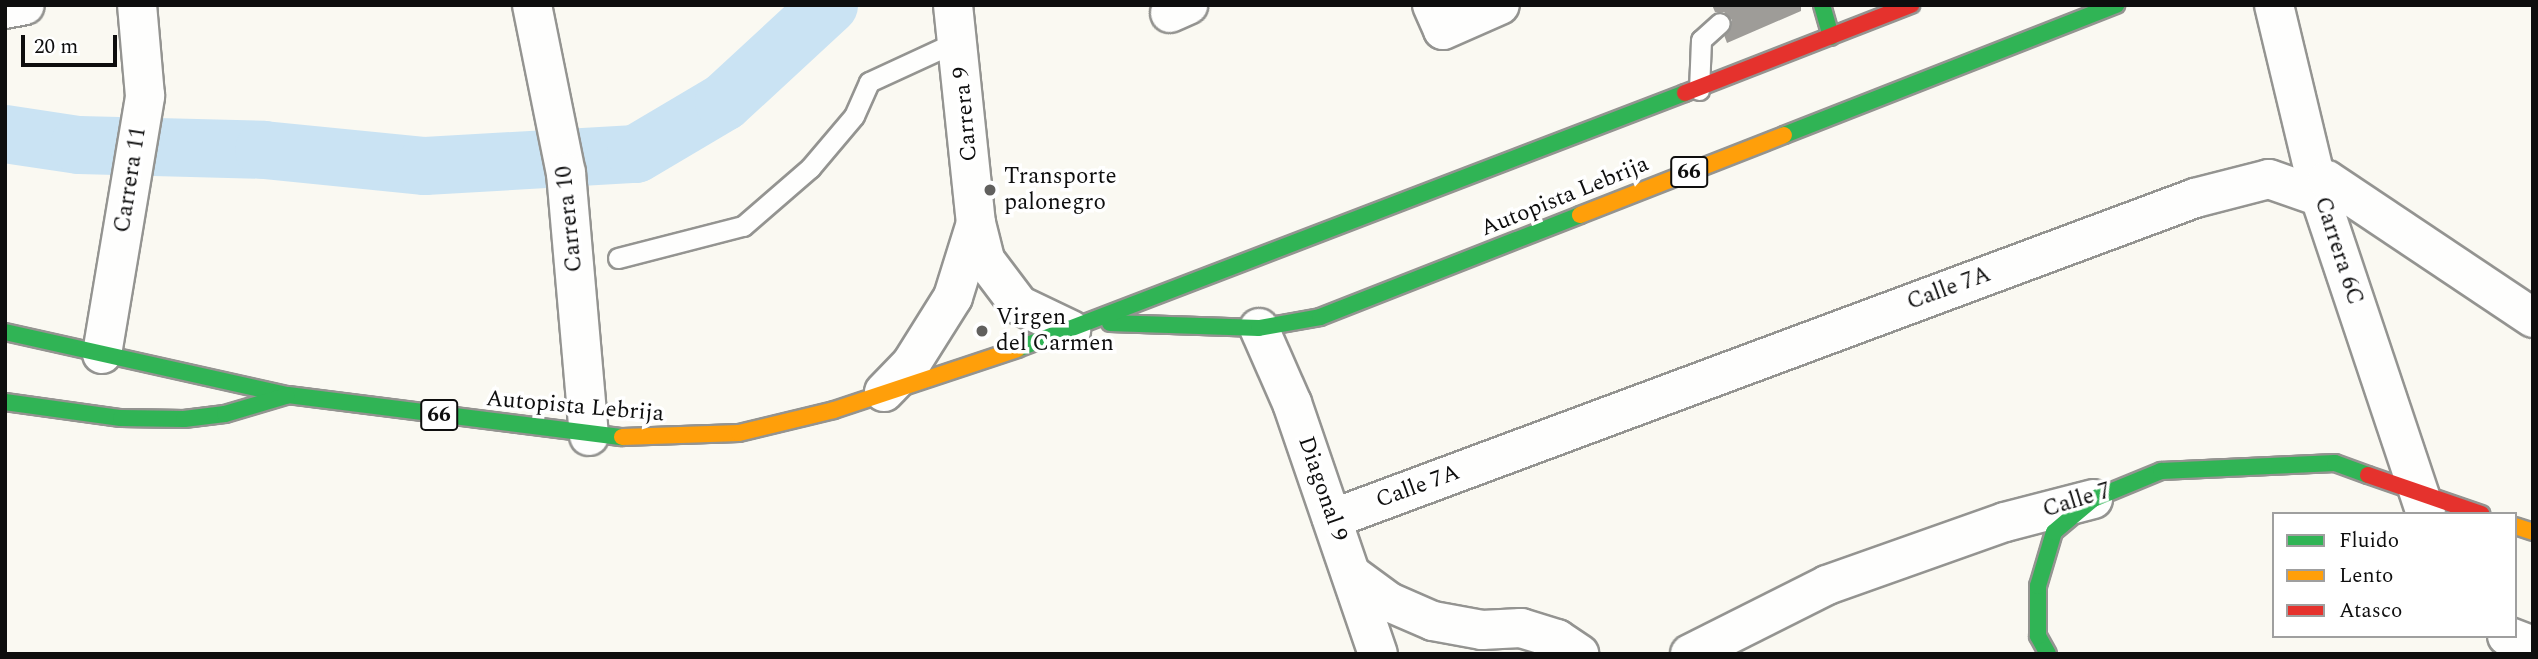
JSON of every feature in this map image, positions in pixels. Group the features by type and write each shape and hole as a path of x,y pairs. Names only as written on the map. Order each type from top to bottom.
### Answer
{"main road":[{"path":"1822,5 1832,37"},
{"name":"Autopista Lebrija","path":"5,332 288,395 589,436 664,439 739,433 834,410 1082,326 1699,90 1911,5"},
{"name":"Autopista Lebrija","path":"1082,326 1259,328 1320,317 2116,5"},
{"name":"Autopista Lebrija","path":"5,402 121,418 184,419 225,414 288,395"},
{"name":"Calle 7","path":"2093,499 2161,471 2334,463 2421,503 2470,512"},
{"path":"2048,654 2038,636 2038,586 2054,532 2093,499"}],"street":[{"path":"5,9 25,5"},
{"name":"Carrera 11","path":"102,354 145,96 136,5"},
{"name":"Carrera 10","path":"531,5 559,130 571,213 589,436"},
{"path":"1438,17 1500,5"},
{"name":"Carrera 6C","path":"2274,5 2320,197 2421,503"},
{"name":"Carrera 9","path":"956,22 975,223 985,260 1006,292 1035,316 1082,326"},
{"name":"Calle 7A","path":"1332,519 2195,198 2269,179 2320,197"},
{"path":"2320,197 2328,180 2533,318"},
{"name":"Carrera 9","path":"884,392 911,364 953,297 975,223"},
{"name":"Diagonal 9","path":"1259,328 1292,402 1378,654"},
{"name":"Calle 7","path":"1690,654 1828,585 2005,522 2093,499"},
{"path":"1351,574 1389,602 1433,621 1482,630 1521,628 1557,639 1579,654"},
{"path":"2512,638 2533,646"}],"lane":[{"path":"618,258 743,226 810,168 854,116 869,82 956,22"},
{"path":"1699,90 1702,40 1720,23"}],"building":[{"path":"1712,5 1801,5 1801,11 1727,43 1724,35 1732,20 1724,12 1715,12"}],"waterway":[{"path":"5,134 79,145 264,150 425,166 636,154 724,102 829,5"}],"traffic: fast":[{"path":"1822,5 1831,37"},
{"path":"1784,135 2116,5"},
{"path":"1017,349 1685,93"},
{"path":"1110,323 1259,328 1320,317 1580,215"},
{"path":"5,332 288,395 622,437"},
{"path":"5,402 121,418 184,419 225,414 286,396"},
{"path":"2048,654 2038,636 2038,586 2054,532 2093,499 2161,471 2335,463 2368,475"}],"traffic: slow":[{"path":"1580,215 1784,135"},
{"path":"622,437 739,433 834,410 1017,349"},
{"path":"2517,527 2533,532"}],"traffic: jam":[{"path":"1685,93 1911,5"},
{"path":"2368,475 2475,512"}],"place":[{"name":"Transporte palonegro","path":"990,190"},
{"name":"Virgen del Carmen","path":"982,331"}]}
